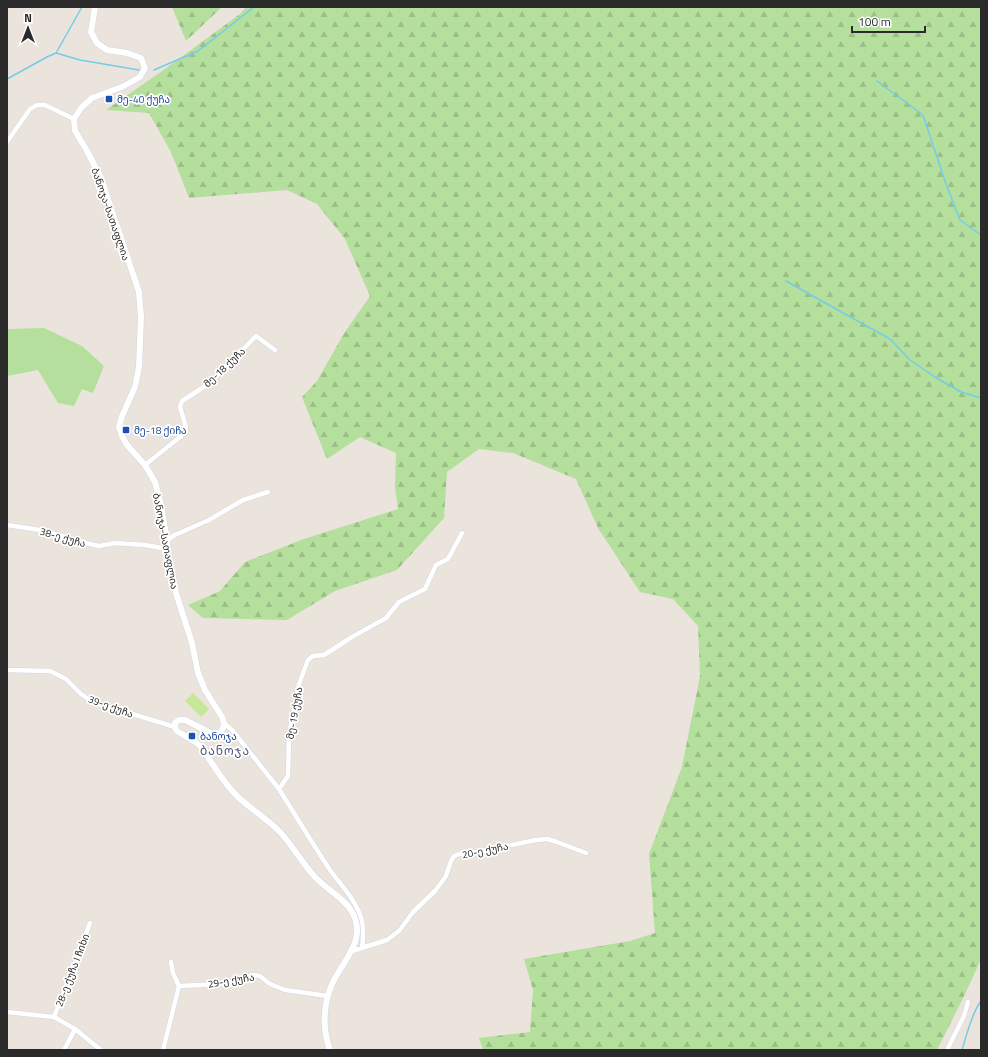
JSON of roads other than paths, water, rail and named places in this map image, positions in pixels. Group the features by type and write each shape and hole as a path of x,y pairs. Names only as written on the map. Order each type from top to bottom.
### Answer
{"street":[{"path":"7,142 30,109 37,105 45,105 74,119 81,108 92,98 122,87 140,77 145,68 142,58 127,53 107,50 96,42 91,32 95,7"},
{"name":"ბანოჯა-სათაფლია","path":"74,119 75,131 101,178 139,292 142,317 139,367 135,387 122,416 119,427 127,445 145,465 155,482 161,505 167,540 167,549 176,593 192,643 198,673 205,690 222,717 224,723"},
{"name":"მე-18 ქუჩა","path":"145,465 185,433 186,427 180,407 182,401 210,383 256,336 275,350"},
{"path":"167,540 209,520 243,500 268,492"},
{"name":"38-ე ქუჩა","path":"7,525 40,530 99,546 115,543 137,544 167,549"},
{"name":"მე-19 ქუჩა","path":"279,789 288,776 289,735 298,684 308,660 313,656 324,654 386,618 399,602 424,590 436,565 448,559 462,533"},
{"name":"39-ე ქუჩა","path":"7,670 50,671 66,679 81,694 93,702 175,727"},
{"path":"330,1050 327,1042 325,1027 325,1013 328,996 334,982 352,951 356,939 357,928 355,919 350,910 342,901 314,876 290,843 278,830 237,796 199,746 192,739 176,731 175,723 179,720 185,720 211,733 217,734 221,732 224,723 233,730 279,789 328,867 351,899 362,921 362,948"},
{"name":"20-ე ქუჩა","path":"352,951 387,940 399,931 413,912 435,891 446,876 454,856 547,839 586,853"},
{"name":"28-ე ქუჩა I ჩიხი","path":"54,1017 90,923"},
{"path":"163,1050 179,986 173,972 171,962"},
{"name":"29-ე ქუჩა","path":"179,986 222,984 253,975 260,976 270,984 285,990 328,996"},
{"path":"946,1050 964,1016 968,1002"},
{"path":"7,1012 54,1017 75,1029 101,1050"},
{"path":"64,1050 75,1029"}],"waterway":[{"path":"7,79 56,53 82,7"},
{"path":"154,70 198,51 254,7"},
{"path":"56,53 80,60 139,70"},
{"path":"877,81 923,115 946,184 960,220 981,235"},
{"path":"786,281 890,339 910,360 935,377 961,392 981,398"},
{"path":"962,1050 972,1018 981,1001"}],"place":[{"name":"მე-40 ქუჩა","path":"109,99"},
{"name":"მე-18 ქიჩა","path":"126,430"},
{"name":"ბანოჯა","path":"192,736"}],"district":[{"name":"ბანოჯა","path":"225,751"}]}
